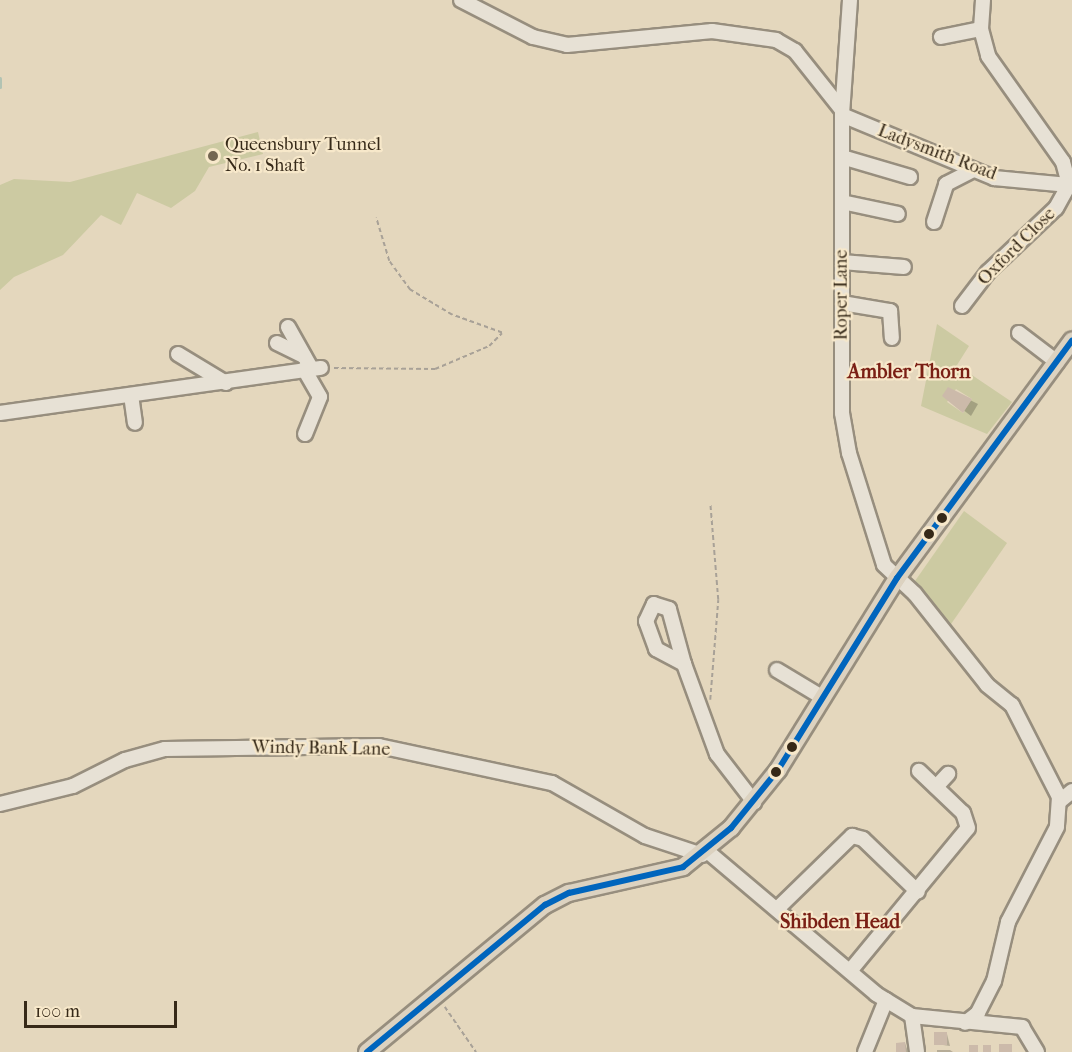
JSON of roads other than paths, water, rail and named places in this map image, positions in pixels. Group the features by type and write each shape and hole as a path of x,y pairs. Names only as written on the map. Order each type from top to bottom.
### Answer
{"main road":[{"path":"367,1052 438,996 545,904 605,884 651,878 705,853 754,802 897,578 1072,341"}],"street":[{"path":"461,0 524,33 567,45 712,31 776,40 795,51 842,113"},
{"name":"Roper Lane","path":"850,0 842,113 842,413 849,453 884,565 969,664 1012,705 1053,779 1059,802"},
{"path":"983,0 981,28 1002,81 1063,162 1071,186"},
{"path":"941,36 981,28"},
{"name":"Ladysmith Road","path":"842,113 994,178 1071,186"},
{"path":"842,157 910,177"},
{"path":"934,222 946,184 973,170"},
{"name":"Oxford Close","path":"962,306 988,272 1056,208 1071,186"},
{"path":"842,202 898,214"},
{"path":"842,262 904,267"},
{"path":"842,303 890,311 892,338"},
{"path":"288,327 310,365 320,397 305,434"},
{"path":"1019,333 1057,362"},
{"path":"277,343 310,365"},
{"path":"178,354 225,383"},
{"path":"0,413 225,383 310,365"},
{"path":"131,395 135,423"},
{"path":"684,664 717,754 754,802"},
{"path":"777,670 822,697"},
{"name":"Windy Bank Lane","path":"0,804 74,786 125,760 165,749 379,746 552,783 645,836 705,853"},
{"path":"850,971 918,892 968,828 963,813 919,771"},
{"path":"936,787 948,774"},
{"path":"965,1023 978,1013 994,981 1008,921 1057,827 1059,802 1072,791"},
{"path":"777,909 852,836 863,839 918,892"},
{"path":"705,853 777,909 886,1000 912,1016 1022,1027 1037,1052"},
{"path":"865,1052 886,1000"},
{"path":"912,1016 917,1052"}],"waterway":[{"path":"0,78 0,87"}],"place":[{"name":"Queensbury Tunnel No. 1 Shaft","path":"213,156"}],"district":[{"name":"Ambler Thorn","path":"909,371"},
{"name":"Shibden Head","path":"840,921"}]}
